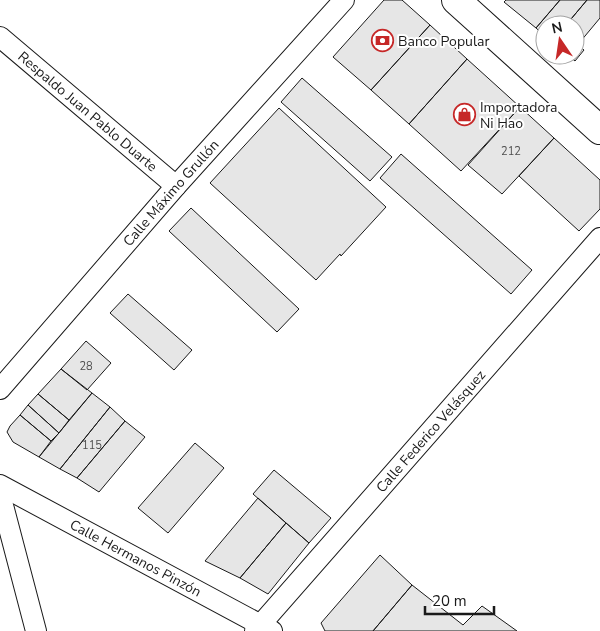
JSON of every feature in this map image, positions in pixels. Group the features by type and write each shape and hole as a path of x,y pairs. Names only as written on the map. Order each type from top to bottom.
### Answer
{"main road":[{"path":"456,0 600,130"}],"street":[{"name":"Calle Máximo Grullón","path":"0,389 176,186 344,0"},
{"name":"Respaldo Juan Pablo Duarte","path":"0,37 176,186"},
{"name":"Calle Federico Velásquez","path":"262,629 600,238"},
{"name":"Calle Hermanos Pinzón","path":"0,485 262,629"},
{"path":"0,494 36,631"}],"building":[{"name":"Banco Popular","path":"384,0 402,0 430,25 371,90 333,57"},
{"path":"506,0 560,0 547,15 535,15 535,27 504,2"},
{"path":"560,0 587,0 574,15 547,15"},
{"path":"587,0 600,0 600,18 585,36 585,15 574,15"},
{"path":"430,25 467,59 409,124 371,90"},
{"name":"Importadora Ni Hao","path":"467,59 520,107 461,171 409,124"},
{"path":"302,78 392,157 370,181 281,102"},
{"path":"520,107 554,138 502,194 468,165"},
{"path":"279,108 386,207 316,280 210,183"},
{"path":"554,138 600,180 600,209 579,231 519,176"},
{"path":"401,154 532,270 511,294 380,178"},
{"path":"191,208 299,309 277,332 169,231"},
{"path":"128,294 192,350 174,370 110,313"},
{"path":"86,341 111,363 87,390 61,369"},
{"path":"61,369 92,393 69,420 38,394"},
{"path":"92,393 110,407 60,469 39,457"},
{"path":"38,394 69,420 59,433 28,405"},
{"path":"28,405 59,433 51,441 20,415"},
{"path":"110,407 125,421 77,478 60,469"},
{"path":"20,415 51,441 39,457 13,442 7,432"},
{"path":"125,421 145,437 99,492 77,478"},
{"path":"195,443 224,468 168,533 138,508"},
{"path":"274,470 331,518 309,543 253,494"},
{"path":"258,498 286,523 240,578 205,561"},
{"path":"286,523 309,543 268,594 240,578"},
{"path":"380,555 412,585 373,631 325,631 321,623"},
{"path":"412,585 463,625 482,606 517,631 373,631"}],"place":[{"name":"Banco Popular","path":"382,41"},
{"name":"Importadora Ni Hao","path":"464,115"}]}
